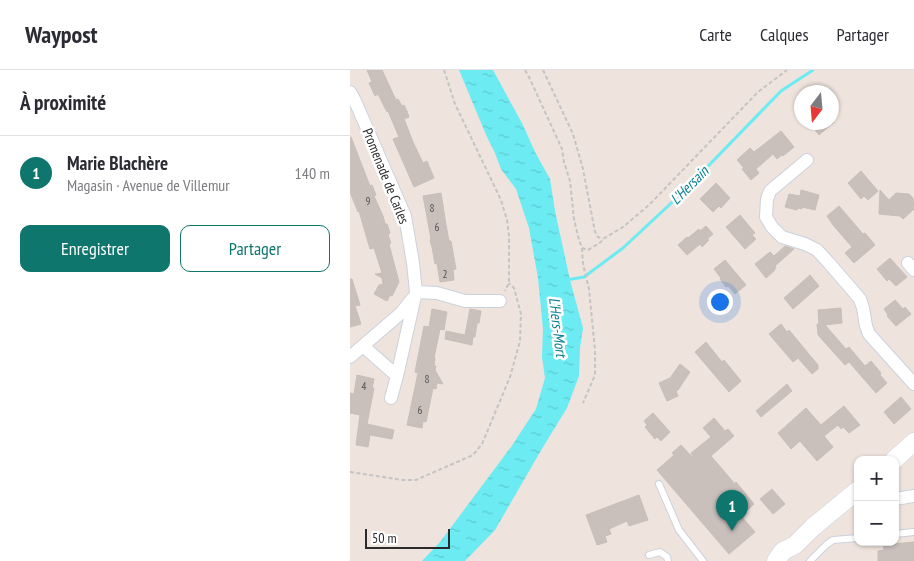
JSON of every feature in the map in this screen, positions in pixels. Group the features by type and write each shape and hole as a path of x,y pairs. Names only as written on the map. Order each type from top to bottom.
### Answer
{"main road":[{"path":"898,456 914,442"},
{"path":"776,561 783,551 792,553 854,495"}],"street":[{"name":"Promenade de Carles","path":"350,92 405,216 413,263 416,292 391,398"},
{"path":"807,160 770,191 767,200 766,217 782,237 817,250 829,263 860,300 869,334 914,384"},
{"path":"350,357 401,313 416,292 437,293 465,301 500,301"},
{"path":"364,346 397,376"},
{"path":"899,498 914,496"}],"lane":[{"path":"659,484 679,530 703,561"},
{"path":"899,534 914,532"},
{"path":"810,561 826,544 833,540 854,538"},
{"path":"649,555 660,552 667,557 668,561"}],"path":[{"path":"350,472 403,480 416,480 473,455 486,437 510,377 520,341 521,314 514,288 509,284 510,236 507,220 501,200 455,104 444,70"},
{"path":"524,70 562,149 570,181 574,219 582,248 583,264 589,289 595,350 595,375 583,403"},
{"path":"543,70 573,134 583,169 595,232 598,237 603,239"},
{"path":"582,248 588,250 601,242 623,227 649,205 758,92 787,70"}],"water":[{"name":"L'Hers-Mort","path":"459,70 493,70 550,179 570,280 583,328 579,376 567,408 495,530 465,561 422,561 440,542 511,447 536,409 545,378 542,357 543,329 538,278 529,228 516,189 501,169"}],"building":[{"path":"367,70 382,70 396,100 398,99 402,106 404,105 409,117 404,119 413,142 423,163 427,161 434,178 414,187 393,139 399,137 388,111 378,94 375,96 369,83 372,82"},
{"path":"815,130 825,130 819,135"},
{"path":"781,131 794,147 777,159 773,154 756,169 759,173 751,180 737,160 750,148 754,152"},
{"path":"350,137 370,186 372,185 376,195 374,196 390,233 388,235 391,243 389,244 399,282 392,296 390,295 387,301 374,294 379,285 383,284 382,278 375,274 382,273 374,248 370,249 359,211 350,192"},
{"path":"861,171 878,191 868,200 864,196 861,199 848,183"},
{"path":"716,183 730,198 721,208 719,206 713,212 700,199"},
{"path":"801,190 819,195 815,210 802,207 802,209 797,208 797,210 785,207 789,194 800,196"},
{"path":"880,190 889,200 896,193 909,194 913,198 914,209 903,219 900,216 879,214"},
{"path":"441,193 456,269 453,270 454,280 440,282 437,263 435,264 430,241 423,196"},
{"path":"839,206 875,245 854,263 845,253 852,247 827,216"},
{"path":"740,215 755,233 752,235 756,239 745,249 726,227"},
{"path":"706,226 713,234 702,247 700,244 687,255 678,245 687,237"},
{"path":"785,246 794,249 775,266 775,270 766,278 755,264 770,252 774,256"},
{"path":"890,258 907,277 896,286 889,279 887,281 877,269"},
{"path":"725,260 746,285 735,294 728,286 726,287 714,269"},
{"path":"810,275 819,286 793,309 784,298"},
{"path":"350,279 352,279 360,305 355,306 361,324 350,327"},
{"path":"895,300 903,309 905,307 911,314 896,326 887,316 884,309"},
{"path":"841,308 842,323 825,325 846,349 849,347 865,366 871,361 881,373 880,375 887,383 876,393 849,362 845,365 818,335 818,310"},
{"path":"432,309 447,312 444,330 440,329 434,358 435,370 443,384 437,383 436,389 433,388 426,422 423,421 422,428 407,425 418,373 415,372 424,326 429,327"},
{"path":"470,309 481,311 472,345 445,339 446,331 465,335"},
{"path":"781,324 787,332 789,330 818,365 818,369 812,374 798,358 793,362 769,334"},
{"path":"706,342 741,381 729,392 695,352"},
{"path":"680,364 690,372 676,391 678,396 667,401 659,383 670,378"},
{"path":"357,375 374,379 367,424 394,430 392,439 370,435 368,447 356,445 360,415 350,413 350,393 354,394"},
{"path":"787,384 792,391 761,417 756,411"},
{"path":"901,397 911,409 894,424 884,412"},
{"path":"844,406 860,425 849,433 838,425 824,436 833,447 817,461 800,441 791,449 778,433 806,408 821,425"},
{"path":"653,413 670,432 661,441 657,437 655,439 645,427 647,425 644,421"},
{"path":"714,418 725,431 728,429 734,436 711,456 754,504 741,516 755,532 729,554 657,470 674,455 672,453 681,445 694,459 691,453 711,437 703,428"},
{"path":"772,489 785,504 773,514 760,499"},
{"path":"639,495 648,520 629,526 627,521 609,529 611,534 605,536 607,542 597,545 586,515"},
{"path":"914,542 914,561 878,561 878,551 884,550 883,546 899,546 899,543"}],"waterway":[{"name":"L'Hersain","path":"566,280 584,277 623,248 681,194 781,91 813,70"}],"place":[{"name":"Marie Blachère","path":"732,531"}]}
